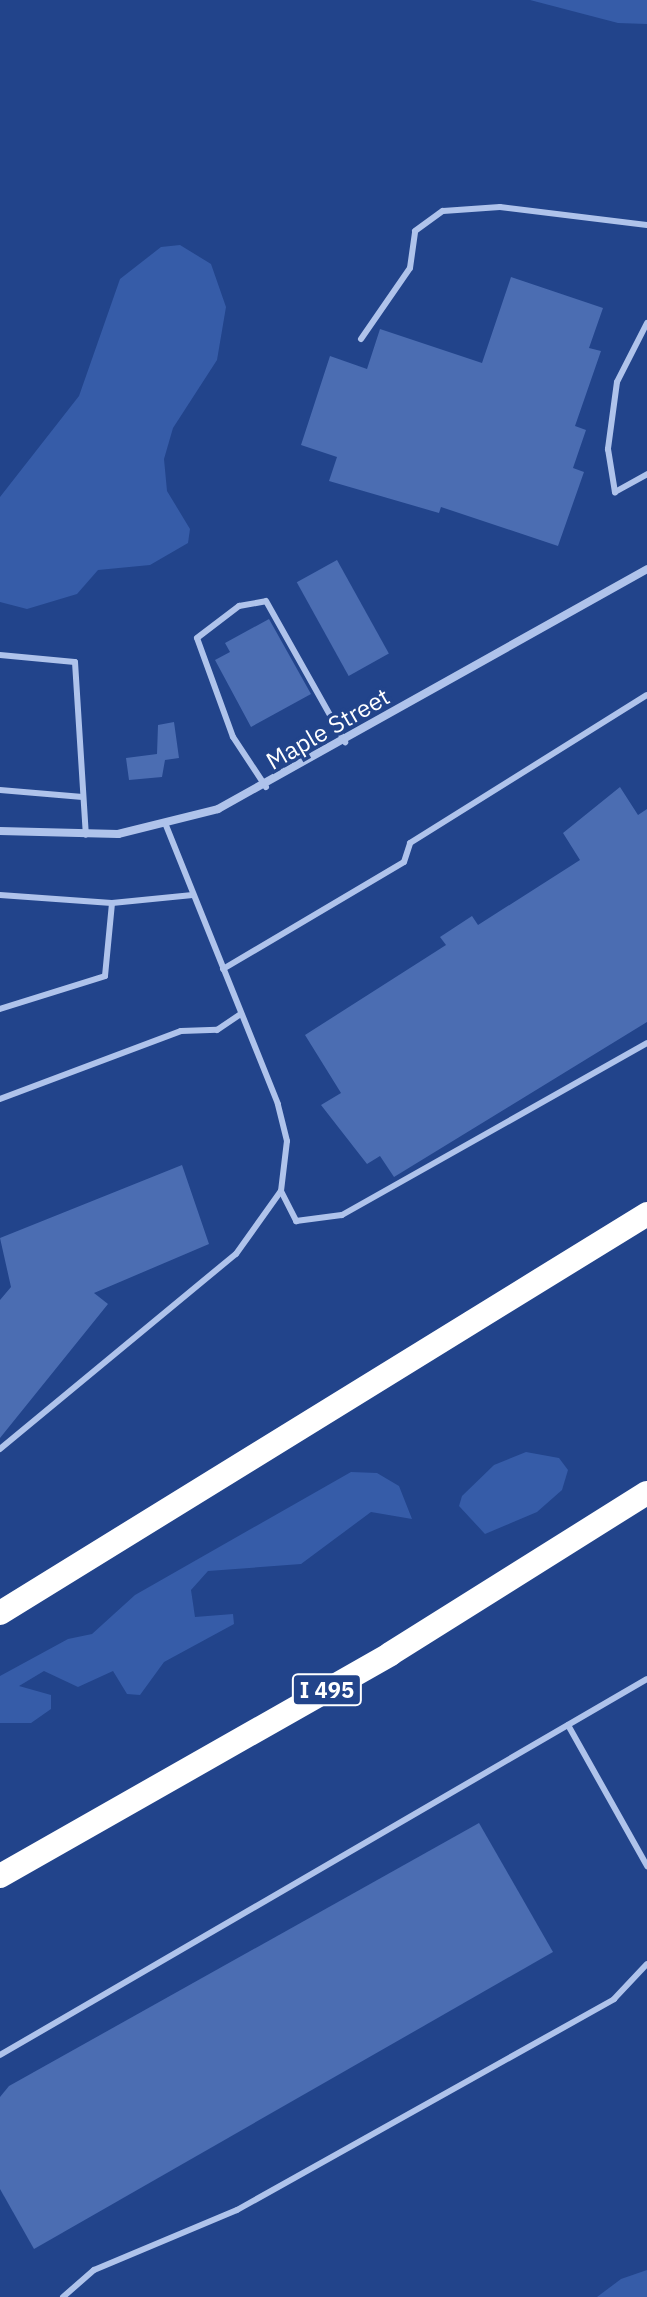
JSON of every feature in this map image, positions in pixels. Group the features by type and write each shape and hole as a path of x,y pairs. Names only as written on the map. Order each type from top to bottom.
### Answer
{"highway":[{"path":"0,1613 647,1214"},
{"name":"I 495","path":"0,1876 390,1654 647,1493"}],"street":[{"name":"Maple Street","path":"0,831 86,836 166,826 266,787 647,569"}],"lane":[{"path":"361,339 410,268 415,231 443,211 500,207 647,225"},
{"path":"647,323 638,350 617,382 608,449 615,492 647,474"},
{"path":"638,350 647,345"},
{"path":"266,787 233,737 197,638 239,606 266,601 345,742"},
{"path":"0,655 75,662 86,836"},
{"path":"223,969 404,862 410,843 647,695"},
{"path":"0,790 83,797"},
{"path":"0,1449 236,1254 281,1191 287,1141 241,1014 166,826"},
{"path":"0,895 112,903 193,895"},
{"path":"0,1009 105,976 112,903"},
{"path":"0,1099 181,1031 217,1030 241,1014"},
{"path":"281,1191 296,1221 342,1215 647,1043"},
{"path":"0,2055 647,1679"},
{"path":"568,1725 647,1866"},
{"path":"63,2297 94,2270 237,2210 614,1999 647,1964"}],"shaded area":[{"path":"530,0 647,0 647,24 618,23"},
{"path":"180,245 211,264 226,307 217,360 173,428 164,459 167,491 190,529 188,543 150,565 98,570 77,594 27,609 0,602 0,497 79,396 120,279 161,247"},
{"path":"526,1452 559,1458 568,1470 562,1490 537,1512 485,1534 459,1506 462,1496 494,1465"},
{"path":"351,1472 377,1473 399,1486 412,1519 371,1512 301,1564 208,1571 191,1590 195,1617 233,1614 234,1624 164,1662 140,1695 127,1694 113,1671 78,1687 44,1671 19,1686 51,1695 51,1709 31,1723 0,1723 0,1676 68,1639 92,1634 135,1595"},
{"path":"647,2270 647,2297 597,2297 621,2279"}],"building":[{"path":"511,277 603,308 589,348 601,351 575,426 586,430 573,468 584,472 558,546 441,507 439,513 329,481 337,457 301,445 330,356 367,369 380,329 482,363"},
{"path":"337,560 389,654 349,676 297,582"},
{"path":"269,619 311,694 251,727 215,660 230,652 225,643"},
{"path":"174,722 179,758 165,760 162,777 129,780 126,758 157,754 158,725"},
{"path":"620,787 638,815 647,809 647,1022 394,1177 380,1156 367,1164 321,1105 341,1093 305,1035 446,945 440,937 472,916 478,925 580,860 563,833"},
{"path":"182,1165 209,1244 94,1293 108,1304 0,1438 0,1300 11,1287 0,1238"},
{"path":"479,1823 553,1952 34,2249 0,2189 0,2097 9,2086"}]}
